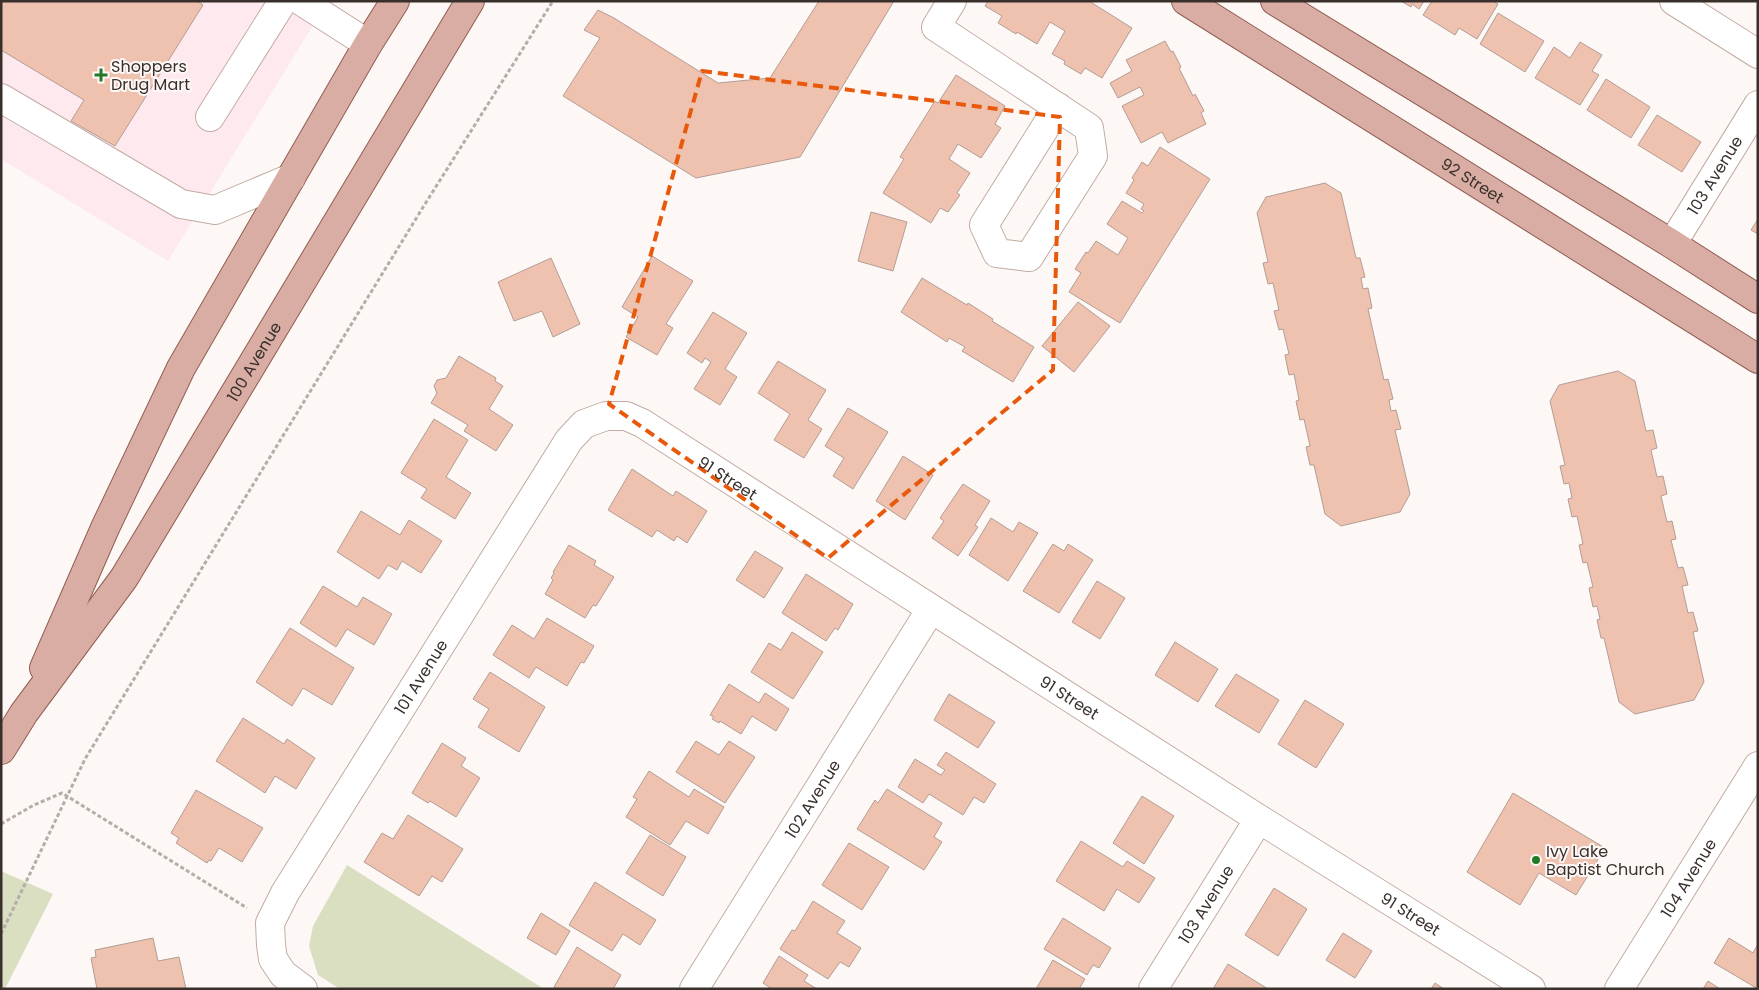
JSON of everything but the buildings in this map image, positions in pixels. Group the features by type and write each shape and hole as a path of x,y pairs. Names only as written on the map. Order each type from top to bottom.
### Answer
{"main road":[{"name":"100 Avenue","path":"24,713 105,528 181,368 368,44 395,1"},
{"name":"100 Avenue","path":"1,750 24,713 124,578 470,1"},
{"name":"92 Street","path":"1186,1 1758,359"},
{"path":"1275,1 1672,244 1758,299"}],"street":[{"path":"210,117 284,1"},
{"path":"301,1 368,44"},
{"path":"952,1 936,28 1058,106 1089,128 1093,156 1029,257 997,253 984,225 1058,106"},
{"path":"1674,1 1758,54"},
{"path":"1,98 181,204 215,210 290,178"},
{"name":"103 Avenue","path":"1672,244 1758,105"},
{"name":"91 Street","path":"606,416 626,416 642,423 931,609 1530,989"},
{"name":"101 Avenue","path":"270,923 285,893 569,440 584,424 606,416"},
{"name":"102 Avenue","path":"694,989 931,609"},
{"name":"104 Avenue","path":"1619,989 1758,766"},
{"name":"103 Avenue","path":"1153,989 1259,818"},
{"path":"270,923 274,959 282,974 303,989"}],"path":[{"path":"1,934 84,758 553,1"},
{"path":"1,824 34,805 62,793 270,923"}],"highlighted area":[{"path":"702,71 1060,117 1053,370 828,558 609,404"}],"shaded area":[{"path":"1,1 328,1 168,261 1,159"}],"green space":[{"path":"347,865 544,989 340,989 318,975 309,946 313,926"},
{"path":"1,871 53,894 5,989 1,989"}],"place":[{"name":"Shoppers Drug Mart","path":"101,75"},
{"name":"Ivy Lake Baptist Church","path":"1536,860"}]}
